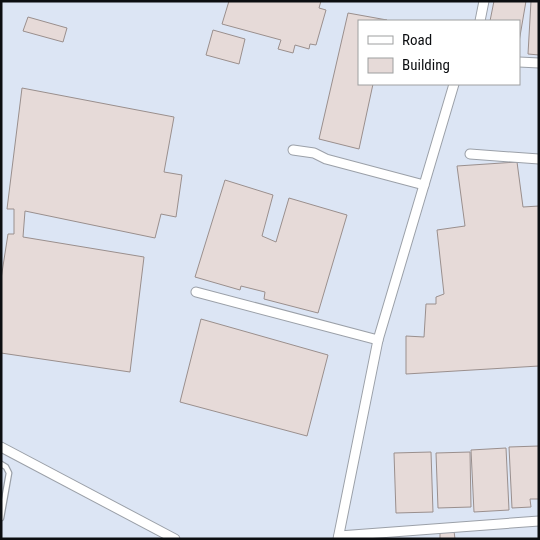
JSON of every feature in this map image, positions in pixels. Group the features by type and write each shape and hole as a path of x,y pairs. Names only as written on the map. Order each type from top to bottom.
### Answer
{"street":[{"path":"480,20 484,1"},
{"path":"520,62 539,63"},
{"path":"454,85 378,340 338,537 539,521"},
{"path":"293,150 314,153 326,159 424,185"},
{"path":"470,154 539,159"},
{"path":"196,292 378,340"},
{"path":"1,447 175,539"}],"lane":[{"path":"1,464 6,467 9,473 1,518"}],"shaded area":[{"path":"1,1 539,1 539,539 1,539"}],"building":[{"path":"229,1 321,1 319,8 326,10 316,45 310,44 309,49 295,45 293,53 278,49 281,40 222,24"},
{"path":"494,1 526,1 520,36 520,20 490,20"},
{"path":"531,1 539,1 539,55 528,54"},
{"path":"348,13 387,20 358,20 358,85 373,85 359,149 319,139"},
{"path":"28,17 67,28 63,42 23,31"},
{"path":"213,30 245,39 239,64 206,55"},
{"path":"22,88 174,117 164,172 182,175 176,217 161,214 155,238 25,211 23,237 144,257 130,372 1,353 1,279 8,234 14,234 14,209 7,209"},
{"path":"517,162 523,207 539,206 539,366 406,374 406,336 424,337 426,304 436,304 436,297 444,294 437,230 465,226 457,166"},
{"path":"225,180 273,195 262,236 276,242 289,198 347,215 318,313 264,299 265,292 241,286 240,290 195,277"},
{"path":"201,319 328,355 307,436 180,402"},
{"path":"539,446 539,499 530,499 531,507 512,508 509,447"},
{"path":"506,448 509,510 474,512 471,450"},
{"path":"431,452 433,512 396,513 394,453"},
{"path":"470,452 471,507 438,508 436,453"},
{"path":"454,531 455,539 440,539 440,532"}]}
